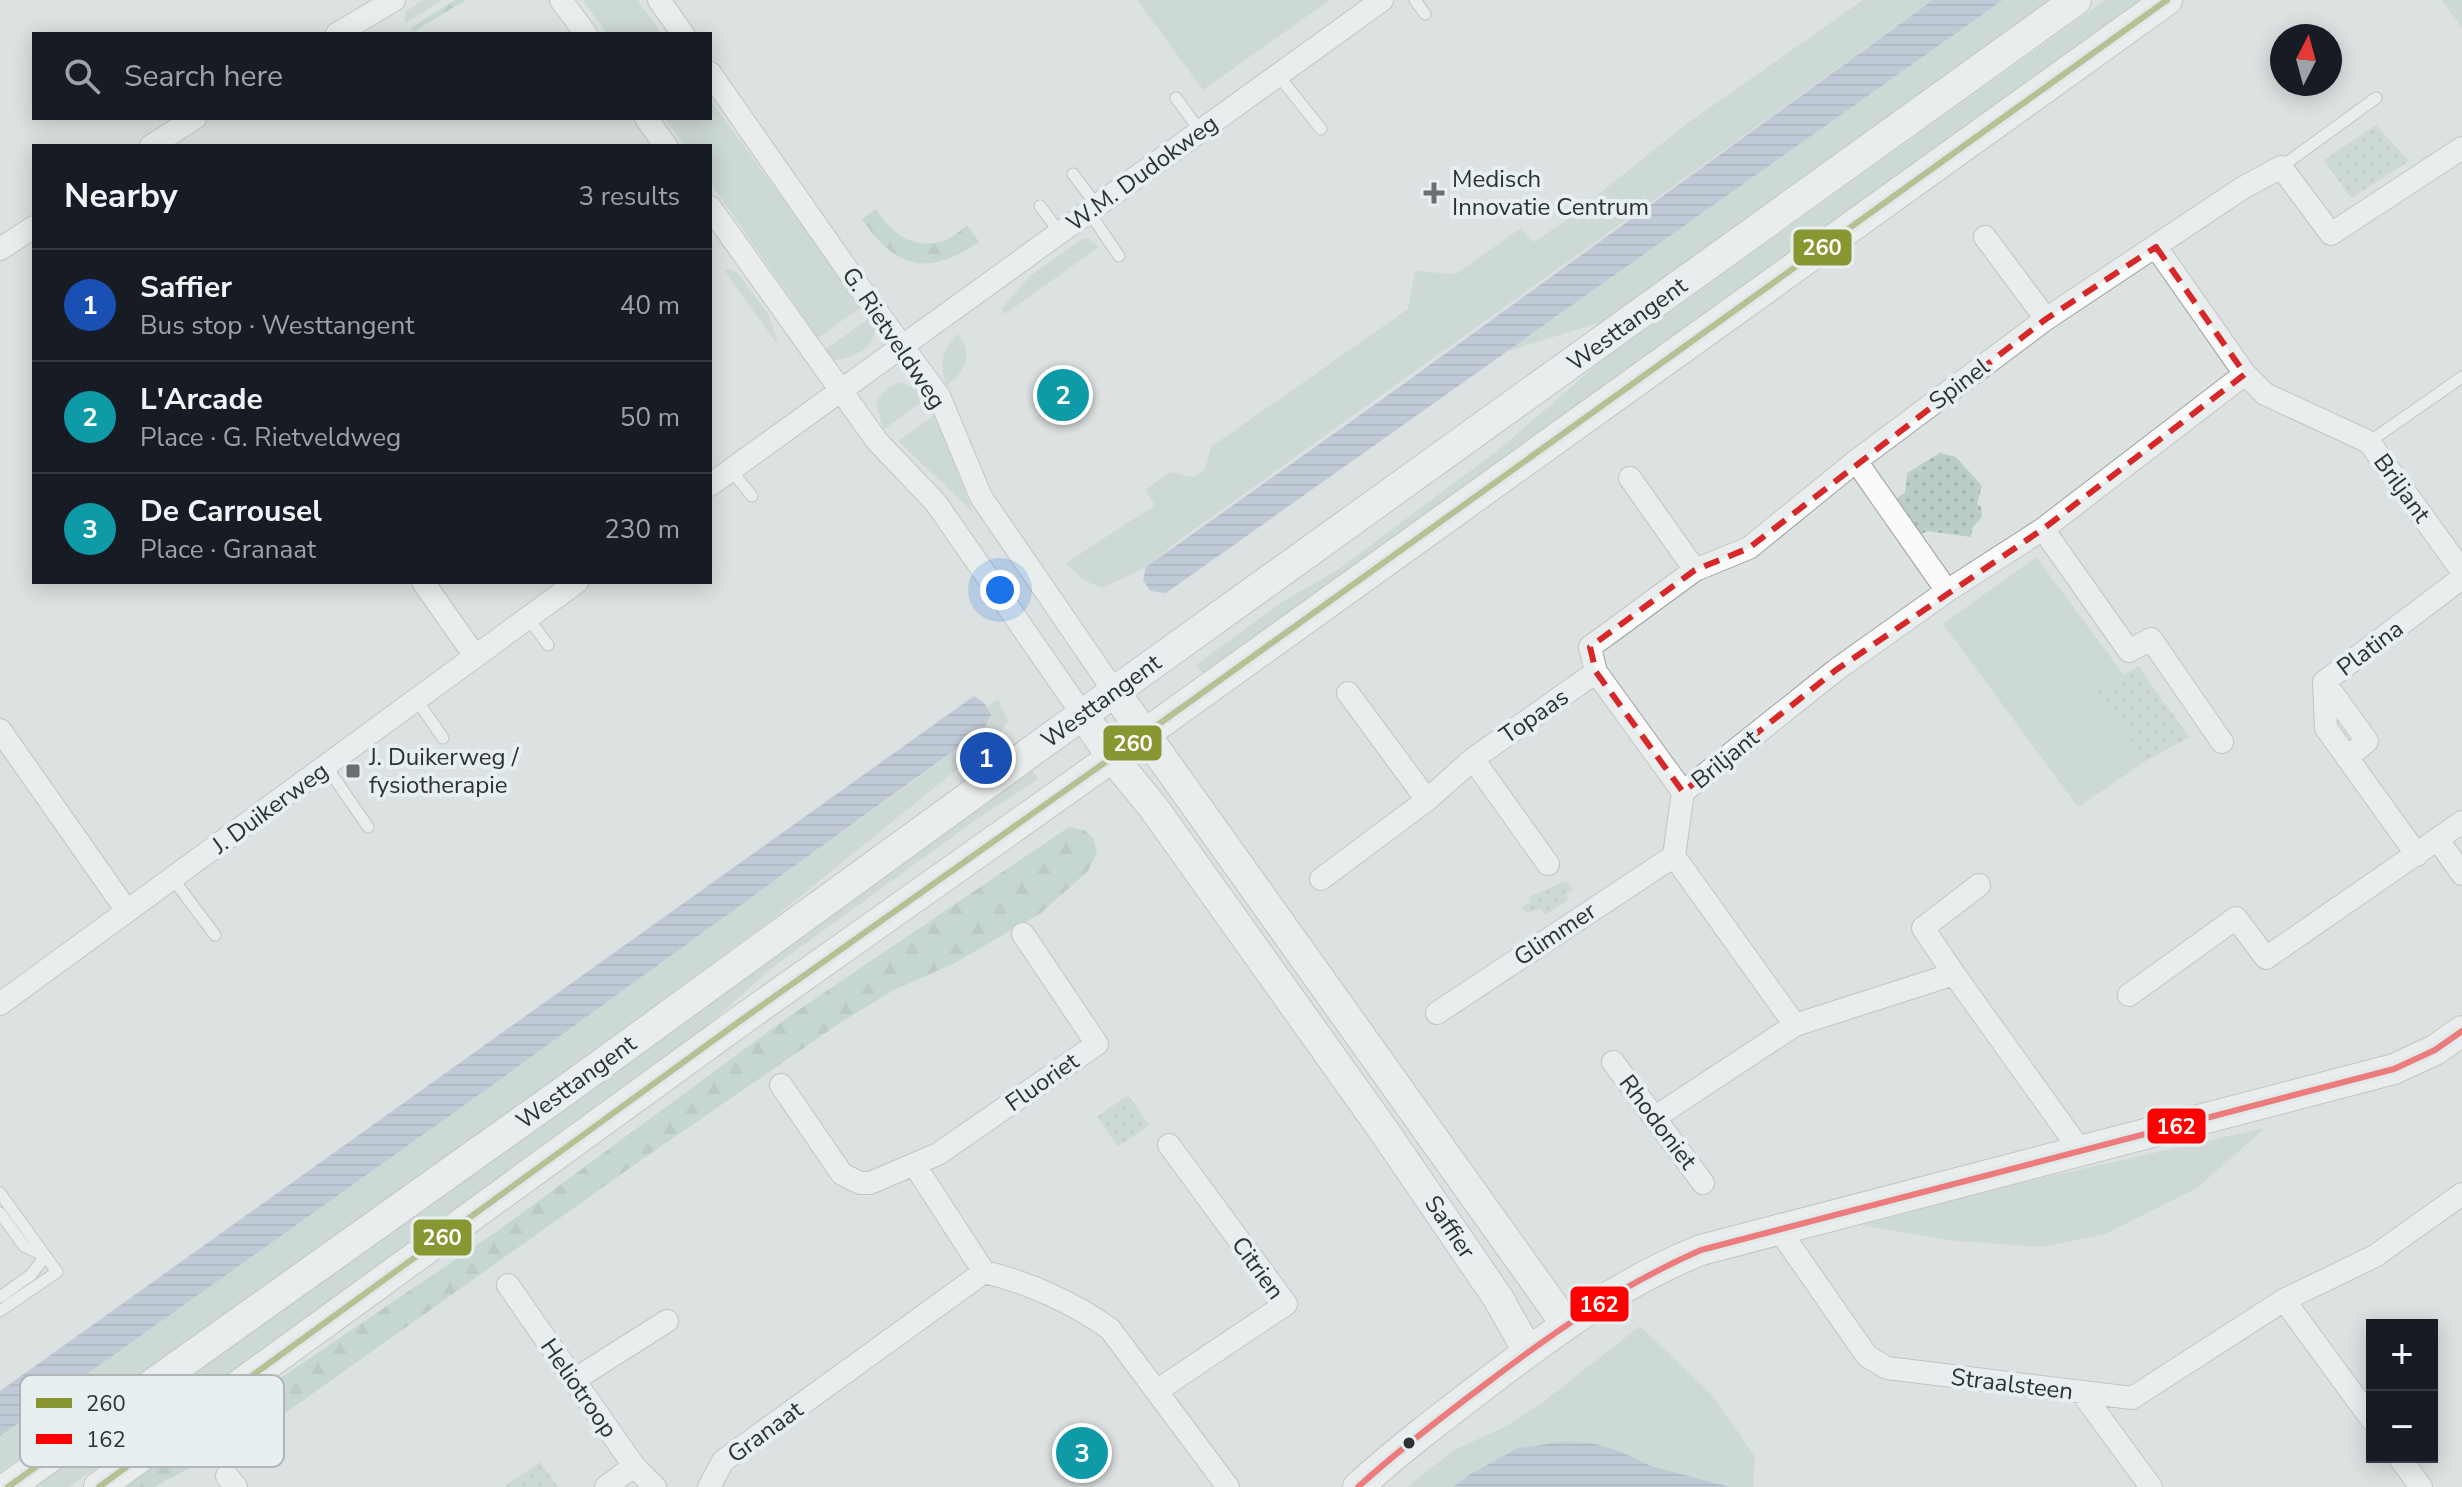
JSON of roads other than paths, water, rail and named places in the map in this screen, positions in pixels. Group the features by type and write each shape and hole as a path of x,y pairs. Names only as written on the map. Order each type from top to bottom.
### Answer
{"main road":[{"name":"Westtangent","path":"165,1375 570,1087 1114,691 2076,0"},
{"name":"Westtangent","path":"253,1375 740,1021 2167,0"},
{"name":"Saffier","path":"1114,691 1566,1324"},
{"name":"Saffier","path":"1083,715 1153,807 1384,1131 1490,1286 1528,1351"},
{"path":"1358,1487 1394,1454 1528,1351 1610,1295 1664,1265 1701,1250 2394,1069 2435,1050 2462,1031"},
{"name":"Westtangent","path":"8,1487 36,1467"},
{"name":"Westtangent","path":"99,1487 127,1467"}],"street":[{"path":"340,32 394,0"},
{"path":"561,0 585,32"},
{"path":"659,0 682,32"},
{"name":"W.M. Dudokweg","path":"842,392 1382,0"},
{"name":"G. Rietveldweg","path":"712,76 939,396 981,497 1114,691"},
{"path":"154,144 192,120"},
{"path":"647,120 665,144"},
{"path":"2281,167 2331,234 2462,148"},
{"name":"Spinel","path":"1596,672 1590,647 1695,570 1749,548 1856,461 2046,319 2241,189 2281,167"},
{"path":"712,210 882,447 936,503 1083,715"},
{"path":"0,249 32,228"},
{"path":"1985,237 2046,319"},
{"name":"Briljant","path":"2156,247 2245,374 2265,394 2369,442 2462,571"},
{"name":"Briljant","path":"1674,856 1683,792 1836,670 1947,591 2043,529 2245,374"},
{"path":"712,484 842,392"},
{"path":"1856,461 1947,591"},
{"path":"1630,478 1695,570"},
{"path":"2043,529 2129,651 2151,639 2222,742"},
{"name":"Platina","path":"2417,855 2326,728 2324,682 2462,578"},
{"path":"424,584 475,656"},
{"name":"J. Duikerweg","path":"0,1004 574,584"},
{"path":"1596,672 1683,792"},
{"name":"Topaas","path":"1321,879 1427,800 1473,759 1596,672"},
{"path":"1348,693 1427,800"},
{"path":"0,730 127,911"},
{"path":"1473,759 1548,864"},
{"path":"2129,995 2236,918 2266,958 2462,822"},
{"path":"2438,840 2462,874"},
{"path":"1674,856 1795,1025"},
{"name":"Glimmer","path":"1437,1013 1674,856"},
{"path":"1979,885 1923,928 2080,1150"},
{"name":"Fluoriet","path":"781,1085 842,1174 851,1180 870,1183 938,1154 1097,1044 1023,934"},
{"path":"1654,1118 1795,1025 1954,974"},
{"name":"Rhodoniet","path":"1613,1062 1703,1183"},
{"name":"Citrien","path":"1158,1390 1286,1304 1169,1145"},
{"path":"914,1164 984,1272 1004,1276 1052,1297 1110,1329 1228,1487"},
{"name":"Straalsteen","path":"1780,1231 1867,1356 1887,1368 2132,1398 2284,1300 2375,1256 2462,1194"},
{"name":"Granaat","path":"709,1487 723,1461 984,1272"},
{"name":"Heliotroop","path":"508,1285 634,1466 655,1487"},
{"path":"2284,1300 2366,1412"},
{"path":"574,1380 667,1321"},
{"path":"2082,1393 2151,1487"},
{"path":"2403,1463 2421,1487"},
{"path":"606,1487 634,1466"}],"lane":[{"path":"1415,0 1425,14"},
{"path":"1278,75 1321,129"},
{"path":"1176,98 1200,131"},
{"path":"2281,167 2376,98"},
{"path":"1073,174 1119,256"},
{"path":"1040,206 1060,233"},
{"path":"2369,442 2462,377"},
{"path":"731,470 752,496"},
{"path":"528,618 548,645"},
{"path":"416,699 443,738"},
{"path":"326,766 368,827"},
{"path":"173,879 215,935"},
{"path":"0,1193 57,1272 0,1311"},
{"path":"0,1213 24,1246 45,1256"},
{"path":"0,1297 31,1275 45,1256"}],"water":[{"path":"1933,0 2003,0 1166,593 1150,591 1143,580 1146,567"},
{"path":"974,696 984,703 991,714 985,728 86,1375 22,1375"},
{"path":"20,1377 20,1422 0,1436 0,1391"},
{"path":"1562,1442 1591,1443 1619,1451 1651,1466 1730,1487 1453,1487 1518,1448"}],"place":[{"name":"Medisch Innovatie Centrum","path":"1434,193"},
{"name":"L'Arcade","path":"1063,395"},
{"name":"Saffier","path":"986,758"},
{"name":"J. Duikerweg / fysiotherapie","path":"353,771"},
{"name":"De Carrousel","path":"1082,1453"}]}
